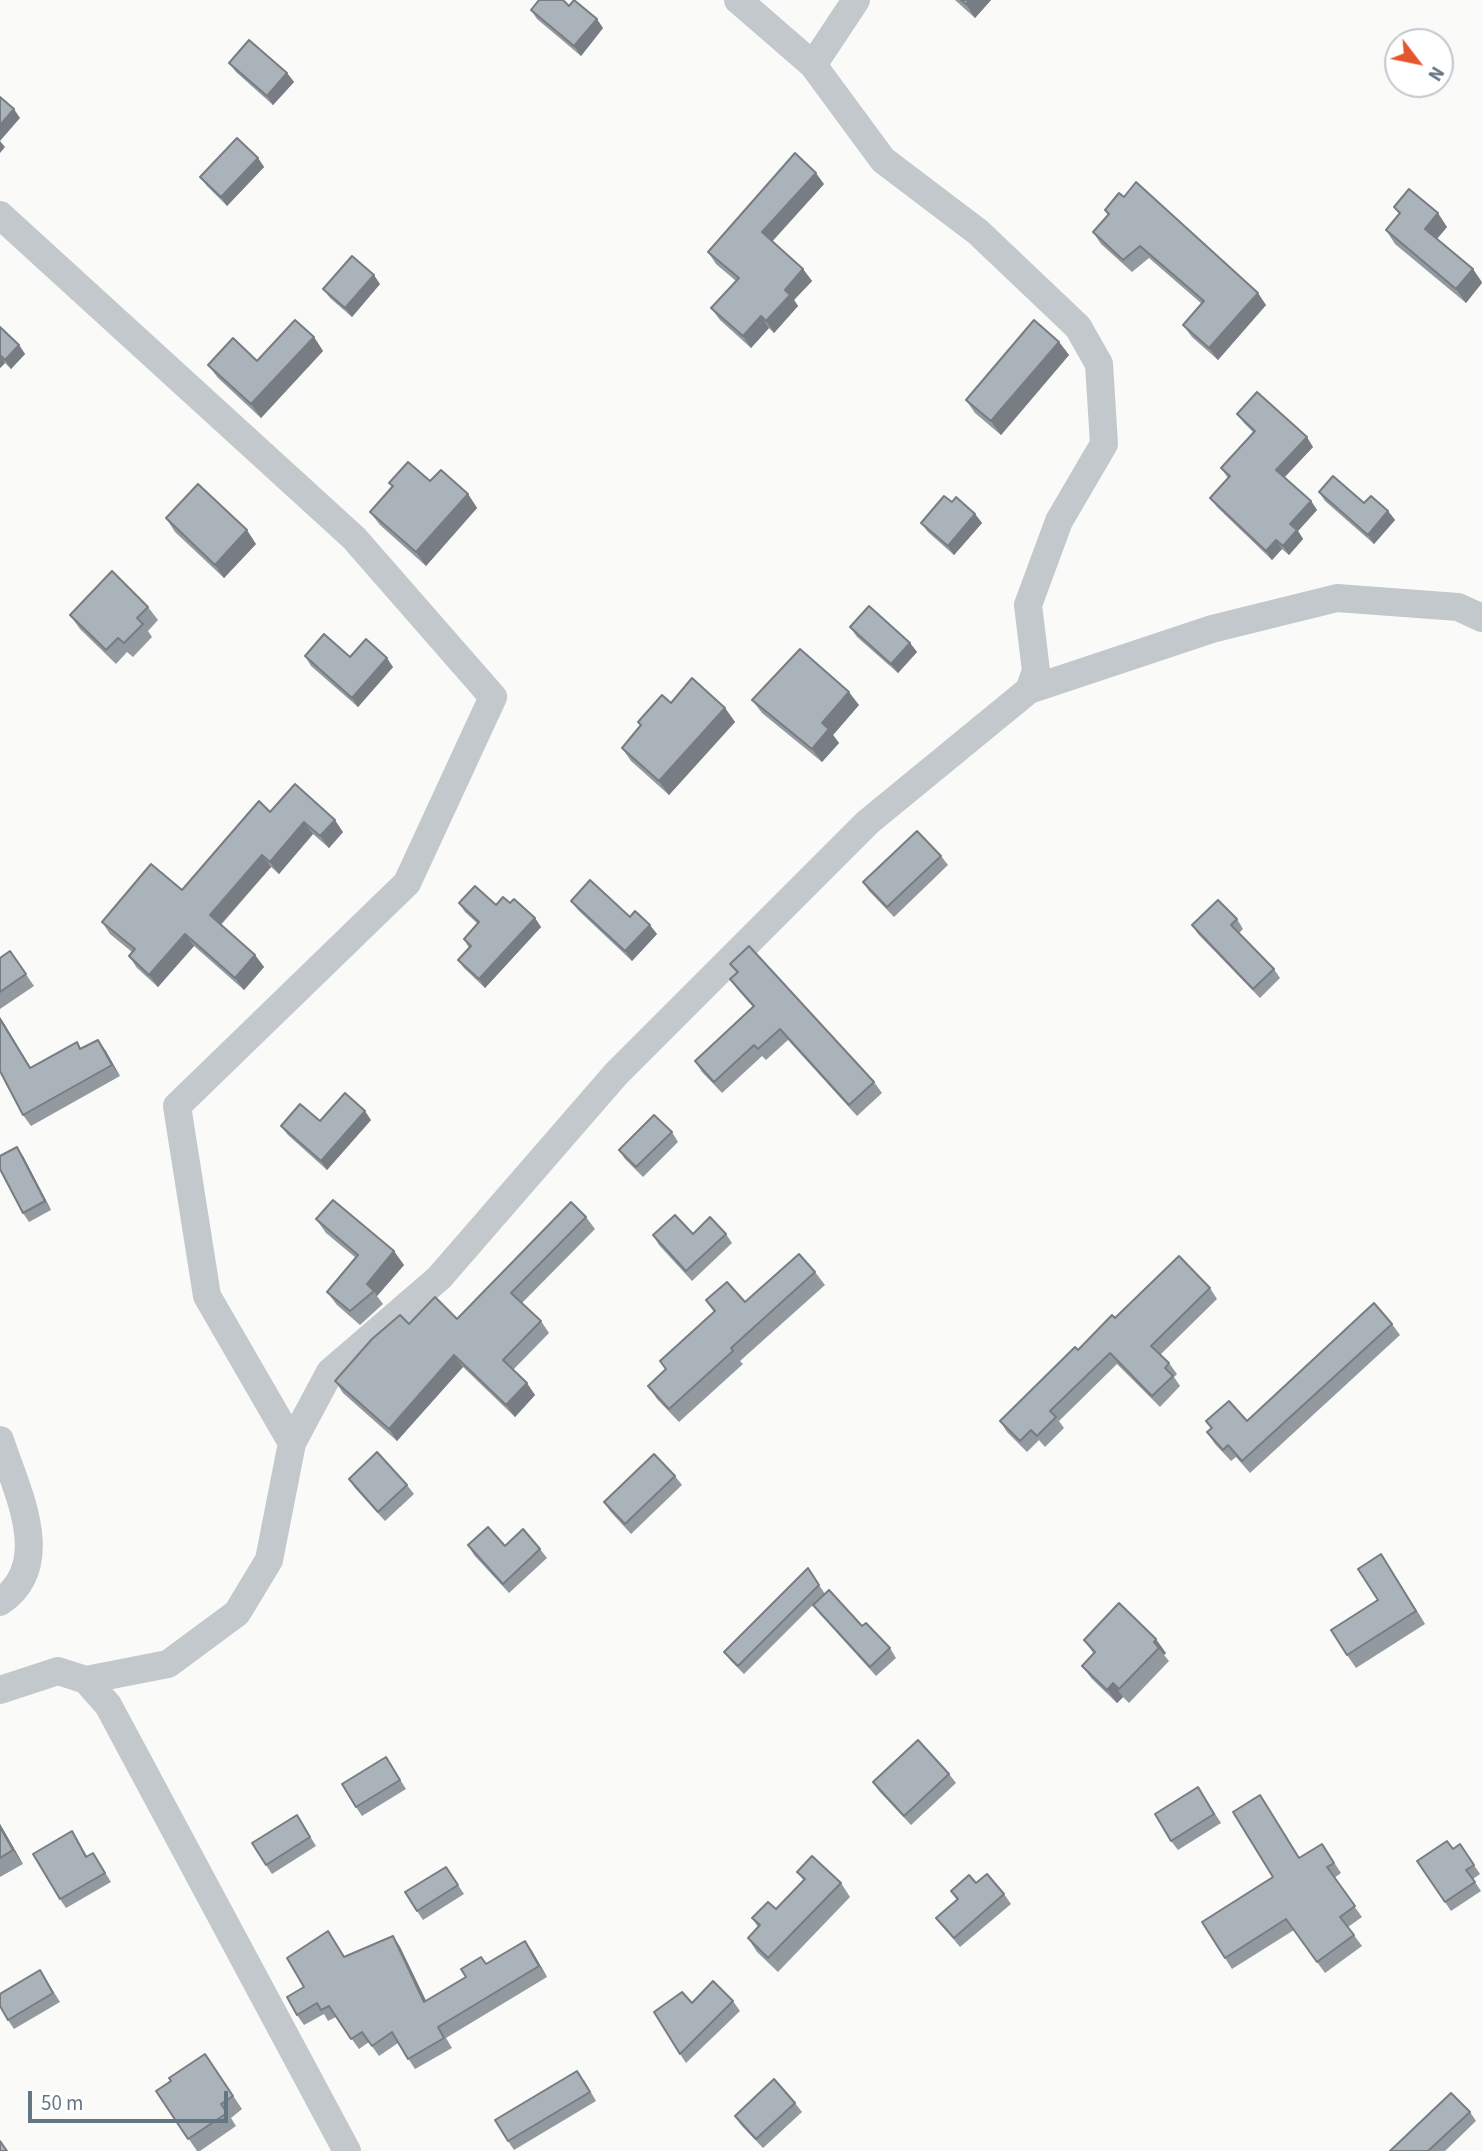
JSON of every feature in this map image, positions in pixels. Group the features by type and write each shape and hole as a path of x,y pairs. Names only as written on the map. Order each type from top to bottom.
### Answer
{"street":[{"path":"738,0 813,65 883,160 978,232 1078,327 1099,364 1104,444 1059,521 1028,605 1036,671 1029,690"},
{"path":"813,65 856,0"},
{"path":"0,215 354,538 493,697 407,883 177,1106 207,1296 292,1443"},
{"path":"0,1690 58,1671 86,1680 168,1664 236,1613 269,1560 292,1443 330,1371 439,1278 616,1074 867,822 1029,690 1212,629 1337,598 1458,607 1482,618"},
{"path":"0,1440 29,1530 30,1561 15,1592 0,1602"},
{"path":"86,1680 108,1705 347,2151"}],"building":[{"path":"539,0 563,0 569,6 574,0 597,19 574,46 531,10"},
{"path":"249,40 287,73 267,96 229,63"},
{"path":"0,97 14,109 0,125"},
{"path":"237,138 258,158 221,197 200,177"},
{"path":"795,153 816,173 762,232 803,269 785,290 790,295 766,321 761,316 743,336 711,308 739,278 708,252"},
{"path":"1136,182 1258,293 1209,348 1183,325 1204,301 1140,246 1123,260 1093,232 1109,214 1105,210 1119,193 1124,197"},
{"path":"1409,189 1438,213 1425,229 1473,269 1456,289 1386,230 1400,213 1394,207"},
{"path":"352,256 374,275 345,308 323,289"},
{"path":"295,320 314,337 251,404 208,365 233,338 257,361"},
{"path":"1034,320 1059,342 991,421 966,400"},
{"path":"0,327 19,345 5,360 0,355"},
{"path":"1257,392 1307,437 1276,470 1311,501 1290,524 1297,530 1283,546 1276,540 1266,551 1210,498 1230,476 1221,468 1255,431 1237,414"},
{"path":"408,462 430,481 441,470 468,494 416,552 370,512 393,486 389,483"},
{"path":"1333,476 1364,503 1371,496 1388,511 1368,535 1319,492"},
{"path":"198,484 247,530 215,565 166,518"},
{"path":"944,496 952,502 956,497 975,514 948,546 921,523"},
{"path":"112,571 148,607 137,618 143,624 124,643 118,638 106,650 70,615"},
{"path":"869,606 910,643 891,664 850,627"},
{"path":"324,634 350,657 366,639 387,658 352,698 305,656"},
{"path":"800,649 849,692 822,723 829,729 812,749 752,700"},
{"path":"692,678 725,708 659,781 622,748 641,725 638,722 662,695 671,703"},
{"path":"295,784 335,820 320,836 304,822 270,862 262,855 210,915 255,955 235,978 185,934 149,975 129,956 135,949 102,922 151,864 182,890 259,801 270,812"},
{"path":"917,831 941,856 887,907 863,882"},
{"path":"590,880 630,917 635,911 650,925 625,951 571,901"},
{"path":"475,886 496,905 503,897 510,903 514,899 535,918 479,979 458,960 471,946 464,939 479,922 459,903"},
{"path":"1218,900 1237,919 1231,925 1274,969 1253,989 1192,925"},
{"path":"749,946 874,1082 849,1105 780,1029 758,1049 754,1045 714,1082 695,1061 754,1006 730,979 738,972 730,964"},
{"path":"10,951 26,974 0,992 0,958"},
{"path":"0,1019 30,1068 77,1042 80,1049 98,1040 112,1065 23,1115 0,1071"},
{"path":"345,1093 365,1111 321,1161 281,1126 300,1104 320,1121"},
{"path":"654,1115 672,1132 636,1167 619,1150"},
{"path":"17,1147 45,1201 23,1213 0,1169 0,1156"},
{"path":"333,1200 394,1251 367,1284 374,1291 350,1311 327,1292 358,1255 316,1219"},
{"path":"571,1202 586,1217 511,1293 541,1321 503,1360 527,1383 506,1405 454,1355 389,1429 335,1381 372,1339 400,1315 409,1324 435,1297 457,1319"},
{"path":"675,1215 693,1234 710,1217 726,1234 686,1271 653,1235"},
{"path":"799,1254 815,1272 669,1409 648,1386 666,1369 660,1361 715,1311 706,1300 727,1282 745,1302"},
{"path":"1179,1256 1210,1288 1151,1346 1169,1363 1165,1368 1173,1376 1152,1396 1110,1353 1050,1411 1056,1417 1037,1436 1031,1430 1020,1441 1000,1421 1075,1347 1078,1350 1112,1315 1115,1318"},
{"path":"1374,1303 1392,1324 1242,1461 1228,1445 1223,1450 1207,1432 1212,1428 1206,1421 1229,1401 1247,1421"},
{"path":"377,1452 407,1485 378,1512 349,1479"},
{"path":"654,1454 675,1476 625,1524 604,1502"},
{"path":"488,1527 505,1546 523,1529 540,1549 503,1584 468,1545"},
{"path":"1381,1554 1416,1611 1347,1655 1331,1630 1378,1600 1358,1569"},
{"path":"808,1568 819,1585 738,1666 724,1652"},
{"path":"829,1590 862,1626 866,1623 890,1648 870,1667 813,1605"},
{"path":"1119,1603 1156,1639 1154,1642 1159,1648 1119,1689 1113,1683 1107,1690 1082,1666 1095,1652 1084,1640"},
{"path":"918,1740 949,1774 904,1816 873,1782"},
{"path":"386,1757 400,1780 356,1807 342,1784"},
{"path":"1198,1787 1214,1814 1171,1841 1155,1814"},
{"path":"1260,1795 1299,1858 1322,1844 1334,1863 1327,1867 1355,1906 1340,1917 1354,1935 1317,1962 1286,1919 1225,1958 1202,1922 1273,1877 1233,1812"},
{"path":"297,1815 310,1837 266,1865 252,1843"},
{"path":"0,1827 13,1850 0,1858"},
{"path":"72,1831 86,1857 93,1853 105,1873 60,1899 33,1854"},
{"path":"1447,1841 1453,1849 1460,1844 1474,1865 1466,1870 1475,1882 1445,1902 1417,1861"},
{"path":"812,1856 841,1883 768,1958 748,1938 760,1925 752,1918 768,1902 776,1909 805,1879 797,1872"},
{"path":"446,1867 458,1885 417,1911 405,1892"},
{"path":"987,1874 1004,1894 954,1938 936,1918 958,1899 951,1891 969,1875 976,1883"},
{"path":"328,1931 344,1957 393,1936 424,2002 466,1977 461,1969 481,1957 486,1964 525,1941 539,1966 438,2027 444,2038 408,2059 392,2032 372,2046 362,2032 351,2039 329,2006 321,2010 317,2003 297,2015 287,1997 304,1987 287,1958"},
{"path":"40,1970 53,1993 8,2020 0,2006 0,1994"},
{"path":"713,1981 733,2001 680,2054 654,2012 682,1992 692,2003"},
{"path":"205,2054 233,2096 221,2104 227,2113 188,2139 156,2091 171,2081 169,2078"},
{"path":"577,2071 590,2092 508,2141 495,2120"},
{"path":"774,2079 795,2103 756,2139 735,2116"},
{"path":"1451,2093 1470,2112 1428,2151 1390,2151"},
{"path":"0,2141 7,2151 0,2151"}]}
